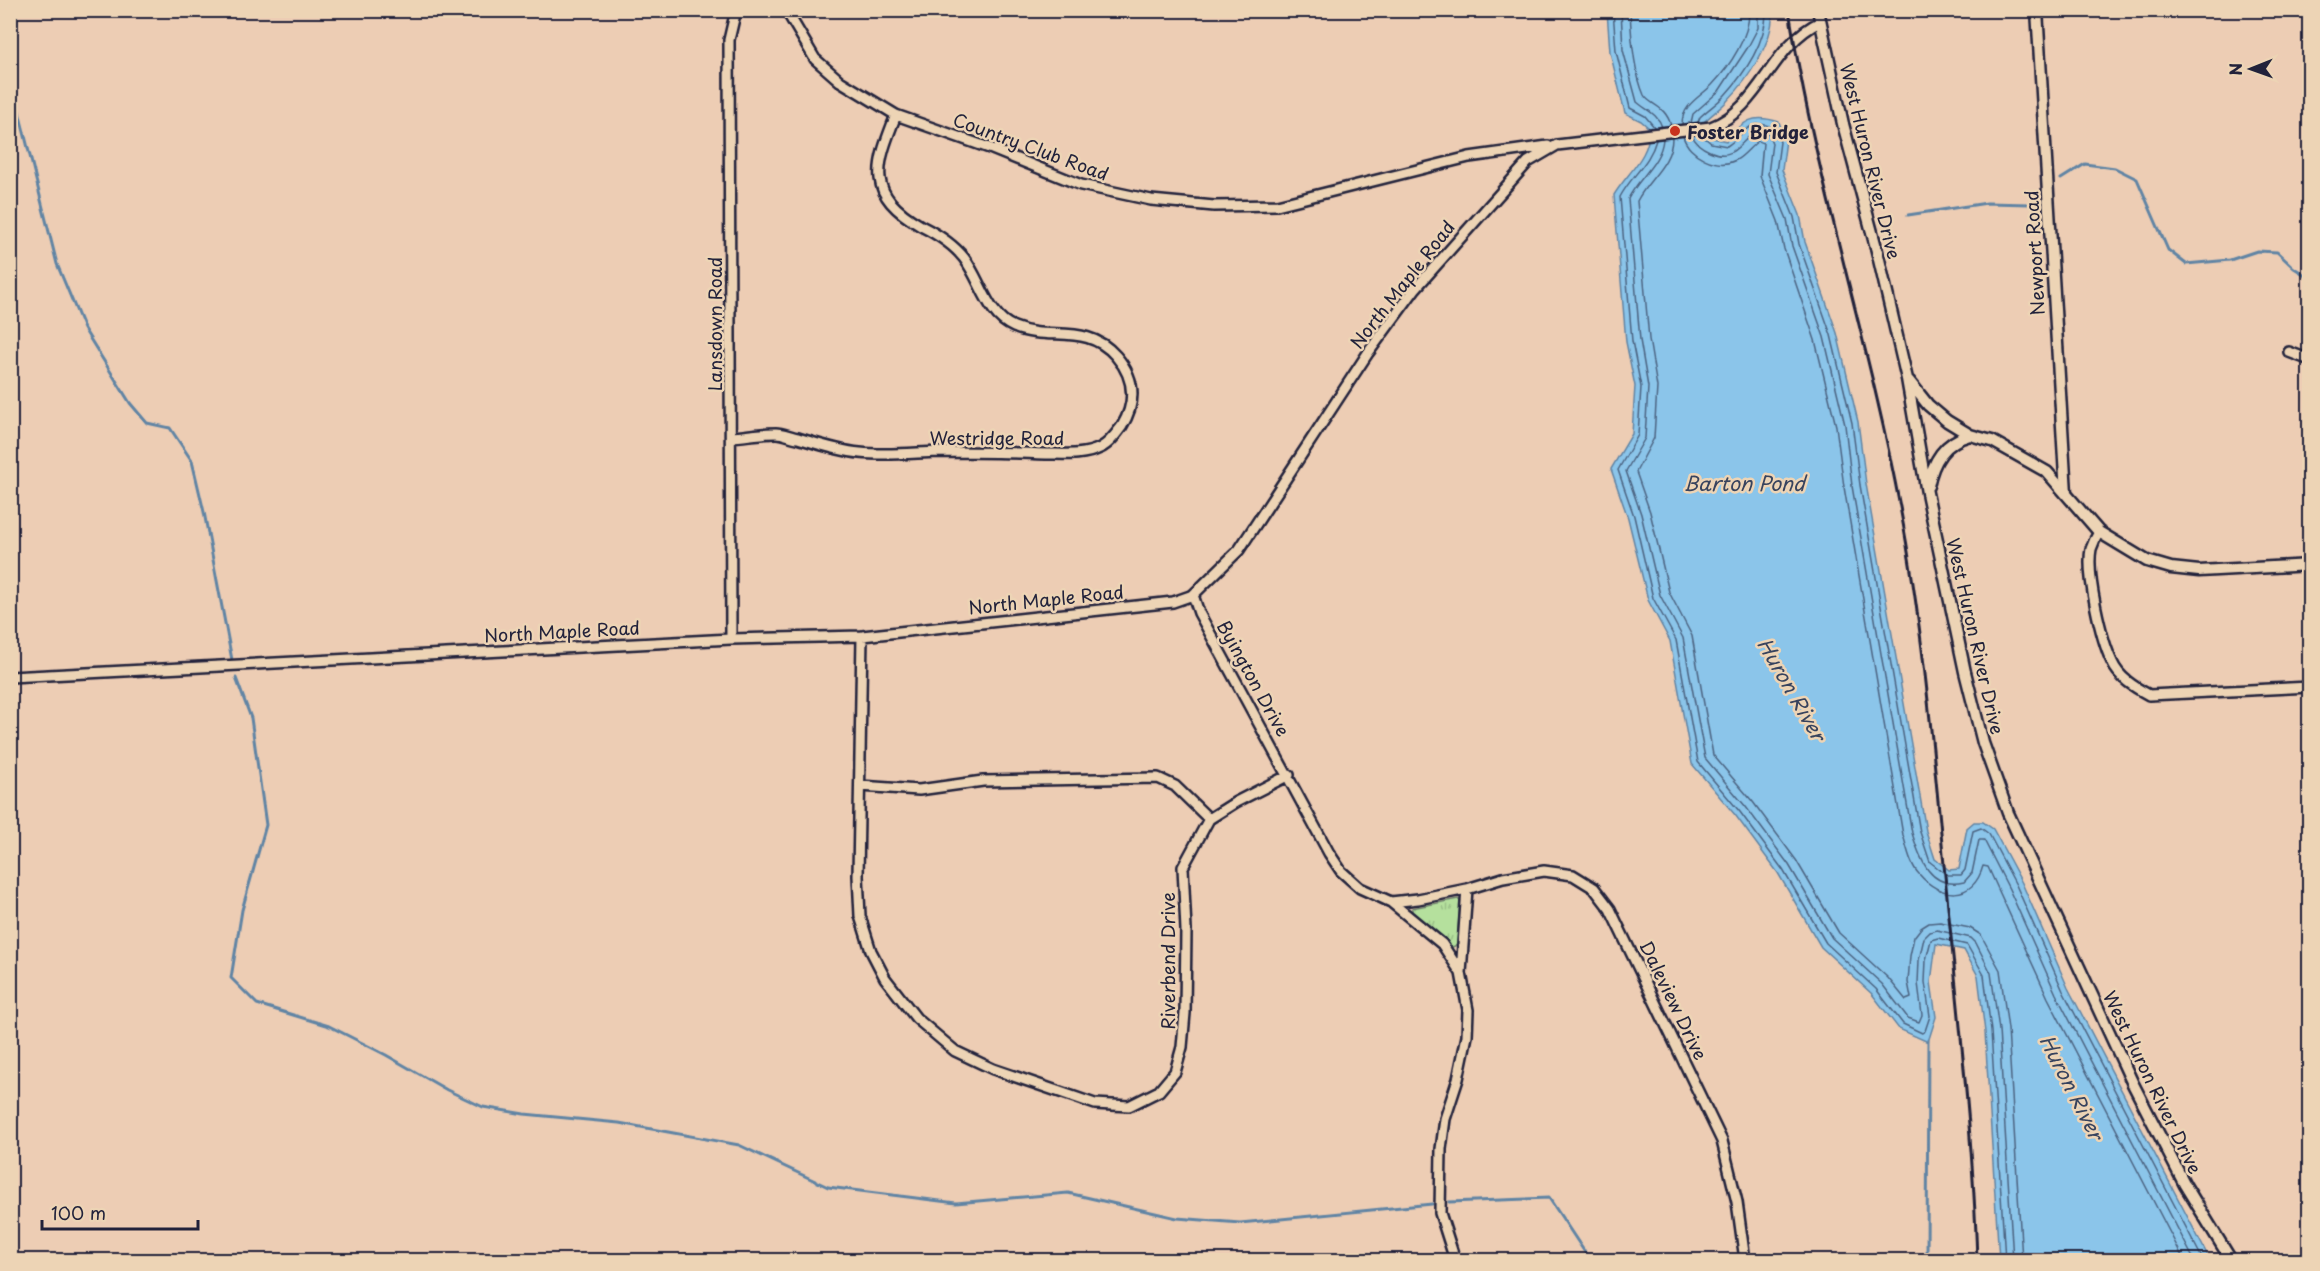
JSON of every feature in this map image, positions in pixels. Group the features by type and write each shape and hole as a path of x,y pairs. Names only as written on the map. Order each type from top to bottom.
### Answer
{"street":[{"name":"Lansdown Road","path":"731,639 729,40 736,10"},
{"name":"Country Club Road","path":"786,10 815,59 840,81 896,115 992,149 1081,185 1151,200 1214,206 1276,205 1469,157 1557,145"},
{"name":"West Huron River Drive","path":"1818,10 1907,379 1927,493 1965,672 1983,743 2008,813 2133,1084 2185,1185 2231,1260"},
{"name":"Newport Road","path":"2037,10 2066,493"},
{"name":"North Maple Road","path":"10,677 731,639 862,636 1173,602 1193,595 1239,550 1368,353 1415,289 1528,162 1557,145 1711,127 1724,122 1737,114 1782,52 1806,30 1820,22"},
{"name":"Westridge Road","path":"731,437 777,433 858,453 898,456 984,451 1068,454 1100,448 1114,437 1127,418 1133,404 1131,382 1116,356 1102,344 1086,336 1034,332 1013,327 997,315 965,259 950,244 902,215 888,202 881,187 880,164 885,141 896,115"},
{"path":"2289,352 2310,360"},
{"path":"1907,379 1928,405 1947,421 1970,435 1992,441 2047,472 2099,532 2147,561 2171,568 2199,571 2310,565"},
{"path":"1927,493 1932,467 1946,447 1959,438 1970,435"},
{"path":"2099,532 2091,549 2090,574 2112,663 2129,684 2149,695 2310,687"},
{"name":"Byington Drive","path":"1193,595 1199,613 1289,776 1311,821 1341,871 1360,888 1391,902 1442,944 1461,974"},
{"name":"Riverbend Drive","path":"862,636 860,916 871,951 885,978 916,1018 955,1051 993,1069 1095,1104 1129,1106 1159,1091 1174,1072 1182,1047 1185,1013 1186,930 1183,867 1209,819 1236,802 1289,776"},
{"path":"860,786 918,790 993,781 1158,778 1175,786 1209,819"},
{"name":"Daleview Drive","path":"1391,902 1418,899 1467,889 1503,878 1544,871 1573,875 1594,888 1610,909 1679,1047 1722,1141 1737,1202 1744,1260"},
{"path":"1455,1260 1440,1213 1441,1149 1445,1119 1458,1079 1467,1036 1468,1010 1461,974 1467,889"}],"green space":[{"path":"1458,899 1460,901 1457,945 1450,948 1433,929 1412,912 1412,908"}],"water":[{"name":"Barton Pond","path":"1607,11 1772,11 1769,34 1759,58 1736,92 1704,122 1705,133 1713,138 1726,141 1744,124 1762,118 1779,122 1786,140 1782,170 1800,215 1805,242 1837,333 1858,422 1866,484 1926,831 1935,859 1949,870 1959,869 1967,828 1974,822 1983,822 1993,829 2022,883 2068,988 2210,1260 1999,1260 1985,1032 1978,976 1964,950 1936,944 1931,982 1936,1017 1928,1042 1899,1029 1872,994 1821,947 1778,873 1736,816 1692,764 1670,641 1648,600 1628,518 1611,469 1632,434 1635,386 1626,342 1614,195 1642,156 1649,138 1649,128 1625,113 1610,52"}],"waterway":[{"path":"10,76 57,264 84,329 130,403 147,423 170,428 192,461 232,660"},
{"path":"2061,179 2085,164 2115,168 2137,179 2168,250 2186,264 2230,260 2257,251 2277,252 2294,268 2310,278"},
{"path":"1908,215 1987,203 2030,204"},
{"path":"236,678 251,718 266,825 242,910 231,978 257,1004 329,1026 483,1107 524,1114 619,1123 739,1145 828,1187 956,1203 1068,1193 1177,1218 1240,1223 1432,1204"},
{"path":"1927,1260 1928,1040"},
{"path":"1449,1202 1549,1198 1590,1260"}],"railway":[{"path":"1789,10 1813,135 1887,445 1916,601 1964,1073 1977,1260"}],"place":[{"name":"Foster Bridge","path":"1675,131"}],"water label":[{"name":"Huron River","path":"1792,689"},
{"name":"Huron River","path":"2072,1087"}]}
